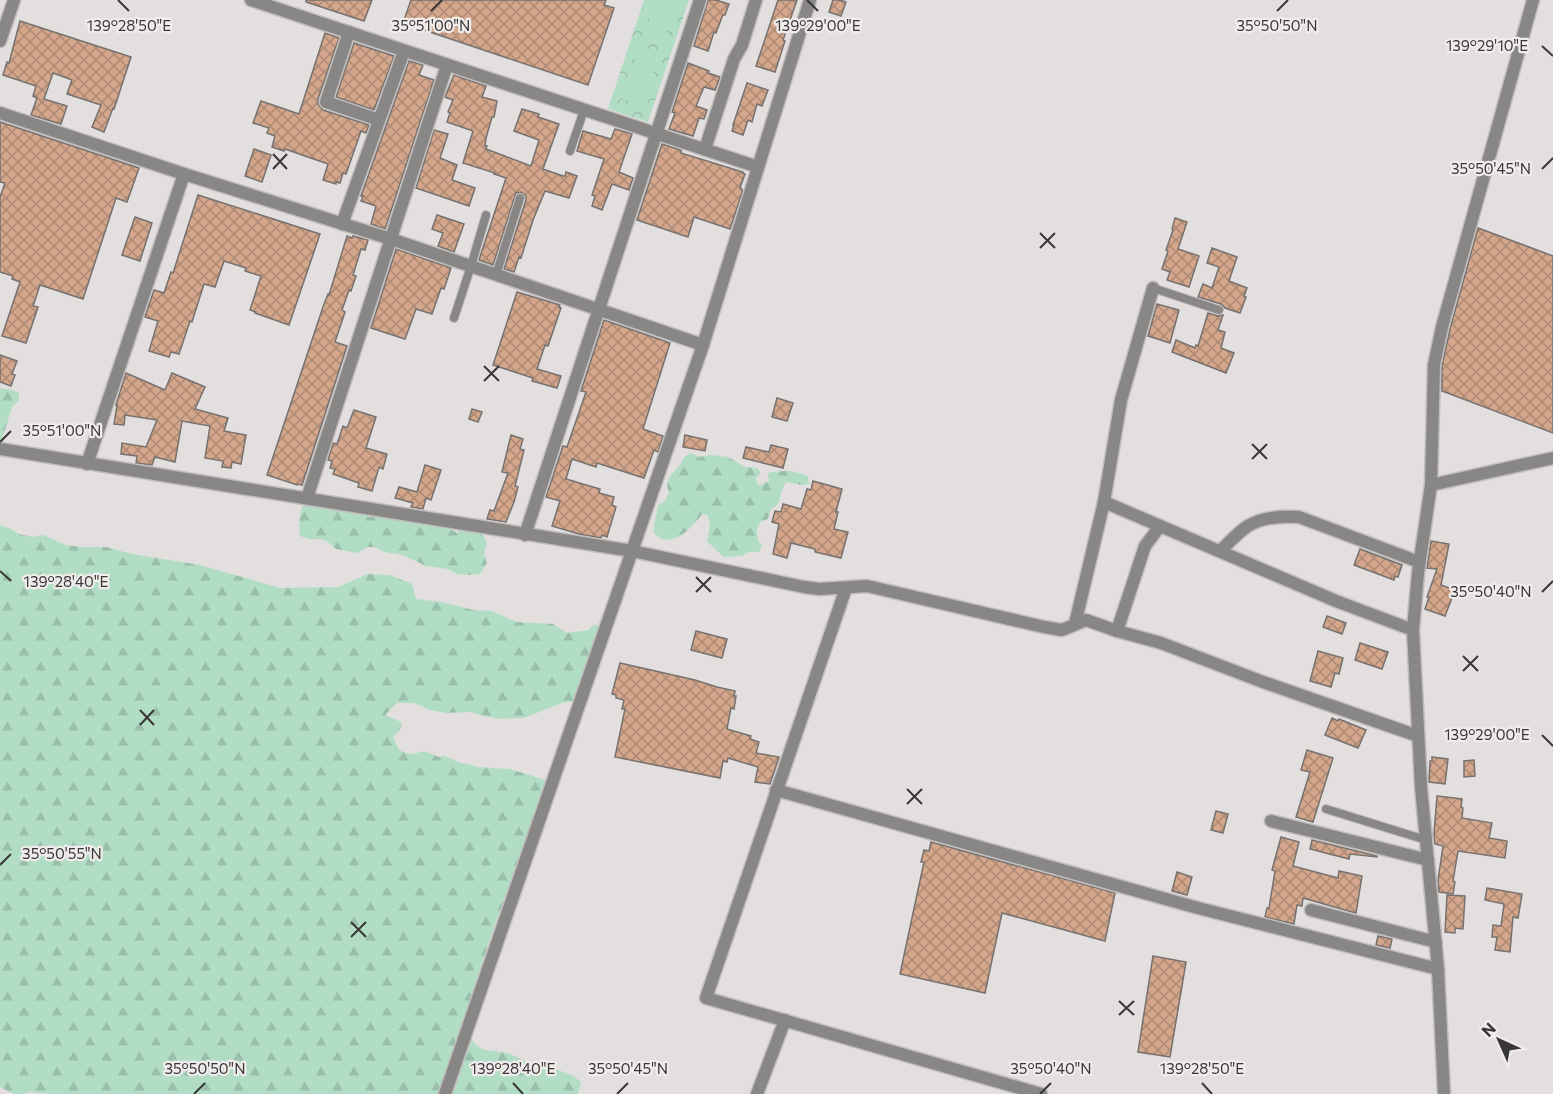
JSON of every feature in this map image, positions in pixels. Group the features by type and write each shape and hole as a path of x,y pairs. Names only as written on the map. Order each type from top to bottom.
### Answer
{"street":[{"path":"0,41 14,0"},
{"path":"251,0 758,168"},
{"path":"525,535 700,0"},
{"path":"705,149 756,0"},
{"path":"445,1094 703,345 810,0"},
{"path":"1444,1094 1436,942 1421,787 1413,630 1419,562 1431,485 1434,365 1442,327 1533,0"},
{"path":"349,32 326,102 379,120"},
{"path":"342,224 404,51"},
{"path":"307,498 447,65"},
{"path":"0,113 391,239 703,345"},
{"path":"87,464 184,174"},
{"path":"1075,624 1104,502 1121,400 1153,288"},
{"path":"0,449 632,552 804,587 819,589 867,586 1062,630 1086,620 1161,643 1263,682 1418,736"},
{"path":"1431,485 1553,458"},
{"path":"1104,502 1336,601 1413,630"},
{"path":"1220,551 1247,526 1259,521 1287,516 1299,517 1419,562"},
{"path":"1117,631 1145,546 1161,526"},
{"path":"846,588 706,998 1041,1094"},
{"path":"776,790 1198,908 1438,969"},
{"path":"1271,821 1428,860"},
{"path":"1311,910 1436,942"},
{"path":"757,1094 785,1020"}],"lane":[{"path":"570,151 584,110"},
{"path":"496,275 520,198"},
{"path":"454,318 486,215"},
{"path":"1153,288 1219,310"},
{"path":"1326,809 1426,840"}],"green space":[{"path":"644,0 689,0 648,122 608,109"},
{"path":"656,0 677,0 665,39 645,33"},
{"path":"637,54 657,61 642,105 622,99"},
{"path":"0,388 19,393 19,400 12,407 3,436 4,442 0,446"},
{"path":"691,453 699,457 711,455 728,457 745,467 757,468 761,473 756,478 758,486 769,481 768,473 783,471 808,476 809,484 786,482 777,505 771,509 768,519 761,521 757,528 758,541 762,546 759,552 724,557 707,541 710,526 708,515 702,514 690,528 674,539 662,539 654,533 658,505 664,502 669,493 667,485 669,479 684,458"},
{"path":"305,503 331,510 339,508 362,510 369,517 384,514 406,518 414,523 431,523 457,533 462,528 480,531 487,542 484,554 487,563 480,574 465,575 448,569 426,566 403,555 384,552 375,547 367,547 358,553 336,549 322,539 300,536 300,514"},
{"path":"0,525 19,534 33,537 43,535 66,545 106,547 132,554 200,565 280,588 338,587 368,574 390,575 412,584 416,599 474,610 492,611 516,622 553,624 567,633 589,630 593,625 602,626 575,701 562,703 524,718 498,719 469,712 446,713 430,710 414,703 397,703 385,715 402,724 393,738 399,750 406,753 424,751 477,767 510,769 546,780 546,788 491,935 473,992 475,1027 470,1035 476,1045 485,1050 510,1054 536,1068 548,1065 572,1075 581,1082 578,1094 52,1094 30,1092 14,1094 0,1087"}],"building":[{"path":"306,0 372,0 364,21 306,2"},
{"path":"411,0 606,0 604,5 614,8 588,85 403,23"},
{"path":"708,0 729,4 716,33 714,32 708,51 694,46"},
{"path":"778,0 797,0 775,72 756,66"},
{"path":"833,0 846,2 841,16 829,12"},
{"path":"20,21 131,57 104,132 92,127 101,105 67,94 72,80 53,73 44,99 67,106 61,124 31,115 37,98 33,96 36,86 3,75 7,62 9,63"},
{"path":"325,33 339,38 318,104 323,110 369,125 366,133 361,131 346,174 343,173 340,183 336,182 336,184 323,180 328,164 285,149 284,151 272,147 275,136 267,133 269,128 253,123 261,101 299,114"},
{"path":"354,43 394,56 374,110 336,97"},
{"path":"409,61 423,65 419,75 434,80 385,229 371,224 376,206 361,201 363,196 361,196"},
{"path":"688,63 720,77 715,90 704,87 696,106 707,110 704,119 699,118 693,136 669,129 675,113 672,112"},
{"path":"454,75 486,86 482,97 497,101 486,138 486,149 531,166 539,140 514,131 522,109 539,114 538,117 559,124 543,169 563,176 566,172 577,176 569,198 545,191 514,272 504,269 526,196 521,192 516,193 493,265 479,260 506,178 463,163 473,131 447,122 453,100 445,97"},
{"path":"747,83 768,90 762,106 757,104 752,122 748,120 743,135 732,131"},
{"path":"0,122 139,168 127,202 116,198 83,299 40,285 33,306 38,307 26,343 2,336 20,282 12,279 13,276 0,272 0,197 5,183 0,182"},
{"path":"615,129 632,134 619,172 633,178 629,190 612,184 602,210 592,206 595,196 592,195 604,159 577,151 583,131 611,139"},
{"path":"434,130 448,134 440,158 457,165 452,180 475,188 469,206 416,188"},
{"path":"662,144 681,150 681,153 745,174 740,188 742,193 730,229 694,217 688,237 637,220"},
{"path":"254,149 271,155 262,182 245,176"},
{"path":"198,195 320,234 289,325 250,310 261,276 224,261 215,287 204,284 179,354 171,352 169,357 149,351 158,321 145,317 154,290 164,293 171,272 173,273"},
{"path":"437,215 464,224 454,252 438,246 443,233 432,229"},
{"path":"135,217 152,223 140,261 122,255"},
{"path":"1175,218 1187,222 1178,249 1199,256 1189,287 1167,280 1170,272 1162,269"},
{"path":"1478,228 1553,256 1553,433 1442,391 1442,366 1450,329"},
{"path":"347,236 368,240 365,250 361,249 353,275 356,276 342,310 345,312 335,342 347,346 302,485 297,485 267,475"},
{"path":"1212,248 1237,257 1229,281 1247,288 1240,313 1198,297 1203,284 1212,288 1219,267 1207,263"},
{"path":"396,249 451,268 432,314 416,309 405,339 371,328"},
{"path":"517,292 560,305 561,308 548,346 545,345 537,369 561,376 557,388 532,381 533,378 493,365"},
{"path":"1157,304 1179,310 1170,343 1148,336"},
{"path":"1208,313 1223,315 1218,330 1225,332 1221,348 1234,353 1226,373 1172,352 1176,340 1195,348 1196,345 1198,346"},
{"path":"604,320 670,343 643,429 663,436 658,452 654,450 644,478 597,463 596,467 572,459 566,479 600,489 599,493 614,497 612,505 616,507 607,537 602,535 601,538 552,526 560,501 546,497 563,446 567,447 586,392 581,391"},
{"path":"0,355 17,361 12,374 15,375 11,386 0,382"},
{"path":"126,373 165,390 172,373 205,387 195,409 228,418 224,431 246,435 241,464 232,462 231,468 222,467 223,461 205,458 210,426 182,421 175,462 155,457 152,465 136,463 137,456 121,454 122,443 146,447 157,420 125,415 124,425 114,424 116,405"},
{"path":"777,398 793,403 787,421 772,417"},
{"path":"472,409 482,412 478,422 469,419"},
{"path":"354,410 376,417 366,448 387,454 383,469 379,467 372,491 358,487 359,483 333,474 335,469 330,468 332,461 328,460 333,443 337,444 343,426 347,428"},
{"path":"511,435 523,439 520,449 524,450 515,486 518,487 514,502 506,522 487,519 490,510 494,511 508,473 502,472"},
{"path":"685,435 707,440 705,451 683,447"},
{"path":"771,445 788,449 783,468 743,458 746,447 769,452"},
{"path":"425,465 441,470 431,500 426,498 423,509 411,507 413,503 395,498 399,487 417,492"},
{"path":"813,481 842,489 834,529 848,532 841,558 791,543 787,558 773,554 779,524 772,522 775,511 781,512 783,504 801,509 807,489 811,490"},
{"path":"1431,541 1449,544 1441,585 1455,590 1445,616 1425,609 1437,569 1427,568"},
{"path":"1360,549 1402,565 1398,577 1395,576 1394,580 1354,565"},
{"path":"1327,616 1346,623 1342,634 1323,627"},
{"path":"696,631 727,639 722,658 691,650"},
{"path":"1360,643 1388,652 1382,669 1355,660"},
{"path":"1318,651 1343,658 1339,674 1335,673 1331,687 1310,681"},
{"path":"620,663 735,691 734,709 731,708 727,729 751,736 750,739 759,742 756,753 779,757 770,784 755,782 758,767 728,758 727,762 723,761 720,778 615,757 625,709 622,709 624,700 612,694"},
{"path":"1332,718 1366,730 1358,748 1325,735"},
{"path":"1307,750 1333,758 1313,822 1296,817 1310,772 1301,770"},
{"path":"1432,757 1448,759 1445,784 1429,782"},
{"path":"1474,760 1475,776 1464,777 1464,761"},
{"path":"1437,796 1462,799 1462,818 1492,823 1489,838 1507,841 1505,858 1458,851 1453,894 1439,892 1438,880 1443,846 1435,844"},
{"path":"1216,811 1228,814 1223,833 1211,830"},
{"path":"1281,837 1299,842 1293,866 1338,878 1339,871 1362,876 1356,913 1303,898 1302,906 1297,905 1294,924 1265,917 1267,908 1269,908 1275,871 1272,870"},
{"path":"1312,840 1377,857 1350,854 1349,859 1310,849"},
{"path":"931,842 1115,893 1105,941 1002,913 985,993 900,974 924,862 921,862 924,850 929,851"},
{"path":"1177,872 1192,877 1187,895 1172,891"},
{"path":"1487,888 1522,894 1518,918 1513,917 1510,952 1495,950 1497,937 1492,937 1493,925 1501,926 1504,904 1485,900"},
{"path":"1447,895 1465,896 1463,929 1455,928 1455,933 1445,932"},
{"path":"1378,936 1392,939 1390,948 1376,945"},
{"path":"1153,956 1186,962 1170,1057 1138,1052"}]}
